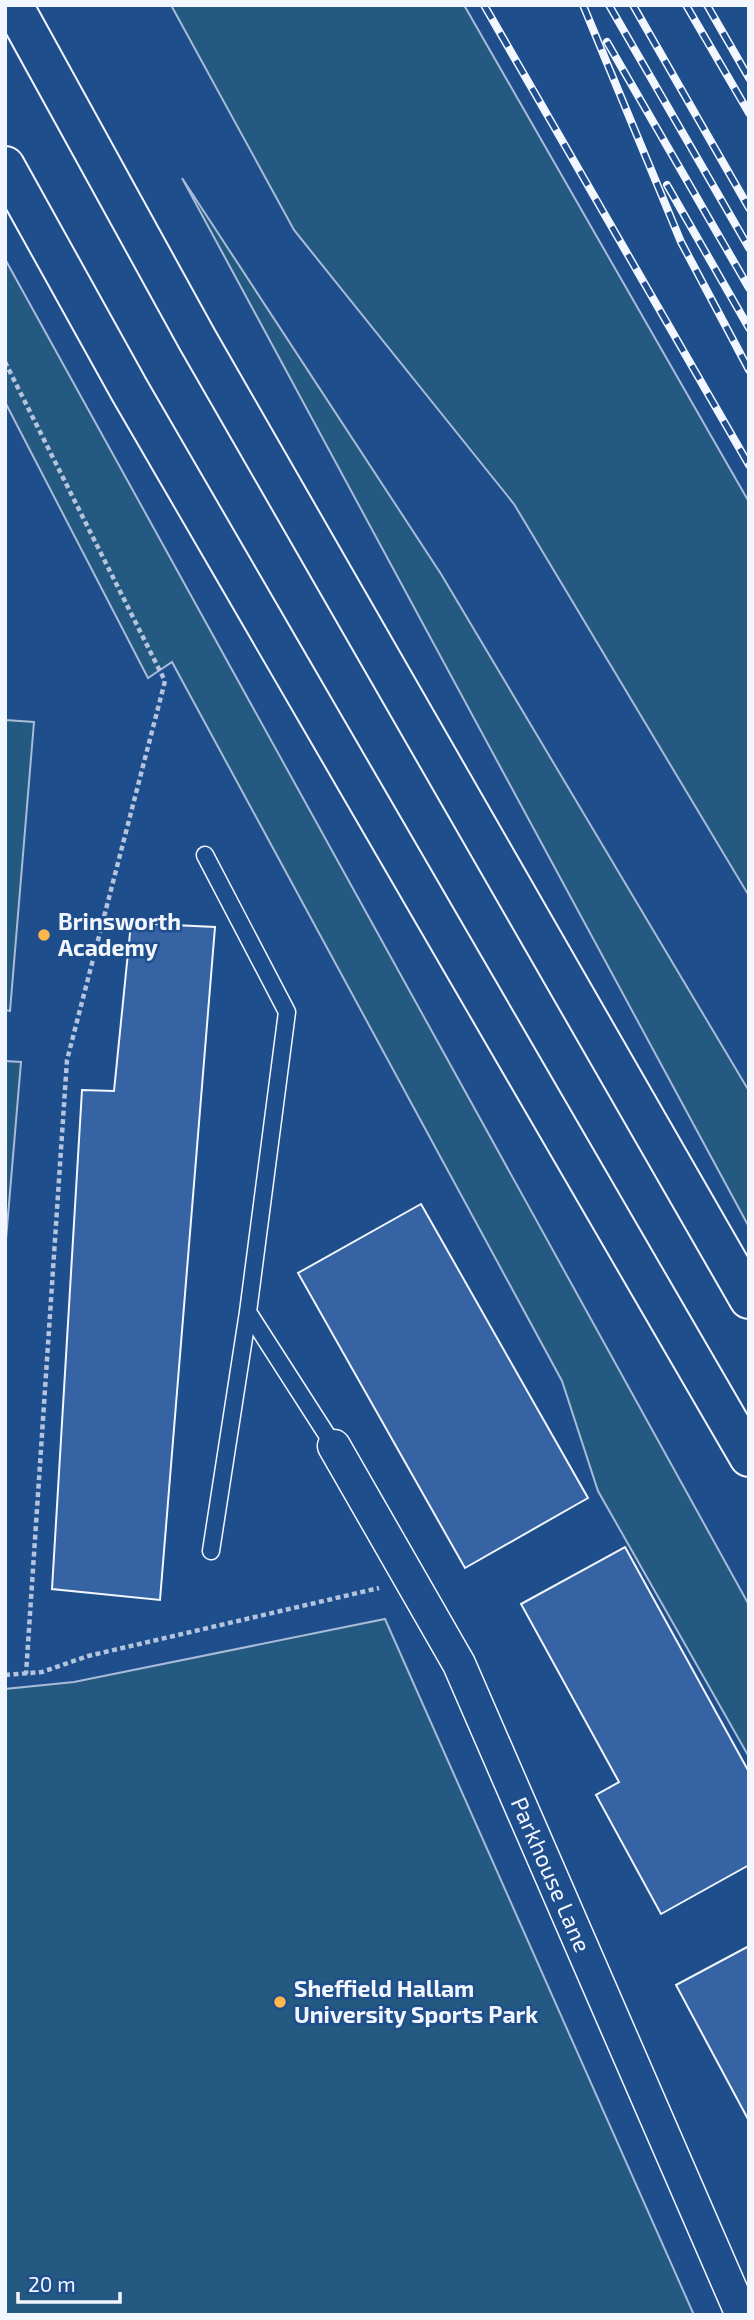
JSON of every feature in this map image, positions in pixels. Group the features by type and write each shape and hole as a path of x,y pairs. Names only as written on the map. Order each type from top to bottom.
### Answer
{"highway":[{"path":"13,5 197,338 749,1299"},
{"path":"5,166 130,391 749,1458"}],"street":[{"name":"Parkhouse Lane","path":"334,1446 459,1664 742,2315"}],"lane":[{"path":"205,855 287,1012 248,1312 211,1551"},
{"path":"248,1312 334,1446"}],"path":[{"path":"5,362 165,681 67,1060 26,1674"},
{"path":"5,1675 42,1672 88,1656 413,1580"}],"shaded area":[{"path":"171,5 464,5 749,502 749,896 514,504 294,230"},
{"path":"182,178 441,574 749,1091 749,1227"},
{"path":"5,259 749,1605 749,1757 598,1491 562,1381 172,662 148,678 5,402"},
{"path":"5,720 34,722 10,1011 5,1010"},
{"path":"5,1061 21,1062 5,1251"},
{"name":"Sheffield Hallam University Sports Park","path":"385,1619 694,2315 5,2315 5,1689 74,1682"}],"building":[{"path":"131,923 215,927 160,1600 52,1589 82,1090 114,1091"},
{"path":"421,1204 588,1498 465,1568 298,1273"},
{"path":"625,1547 749,1772 749,1865 661,1914 596,1795 619,1782 521,1604"},
{"path":"749,1946 749,2121 676,1985"}],"railway":[{"path":"484,5 749,465"},
{"path":"583,5 681,242 749,370"},
{"path":"609,5 749,248"},
{"path":"633,5 749,208"},
{"path":"686,5 749,113"},
{"path":"707,5 749,78"},
{"path":"607,42 749,288"},
{"path":"667,185 749,328"}],"place":[{"name":"Brinsworth Academy","path":"44,935"},
{"name":"Sheffield Hallam University Sports Park","path":"280,2002"}]}
